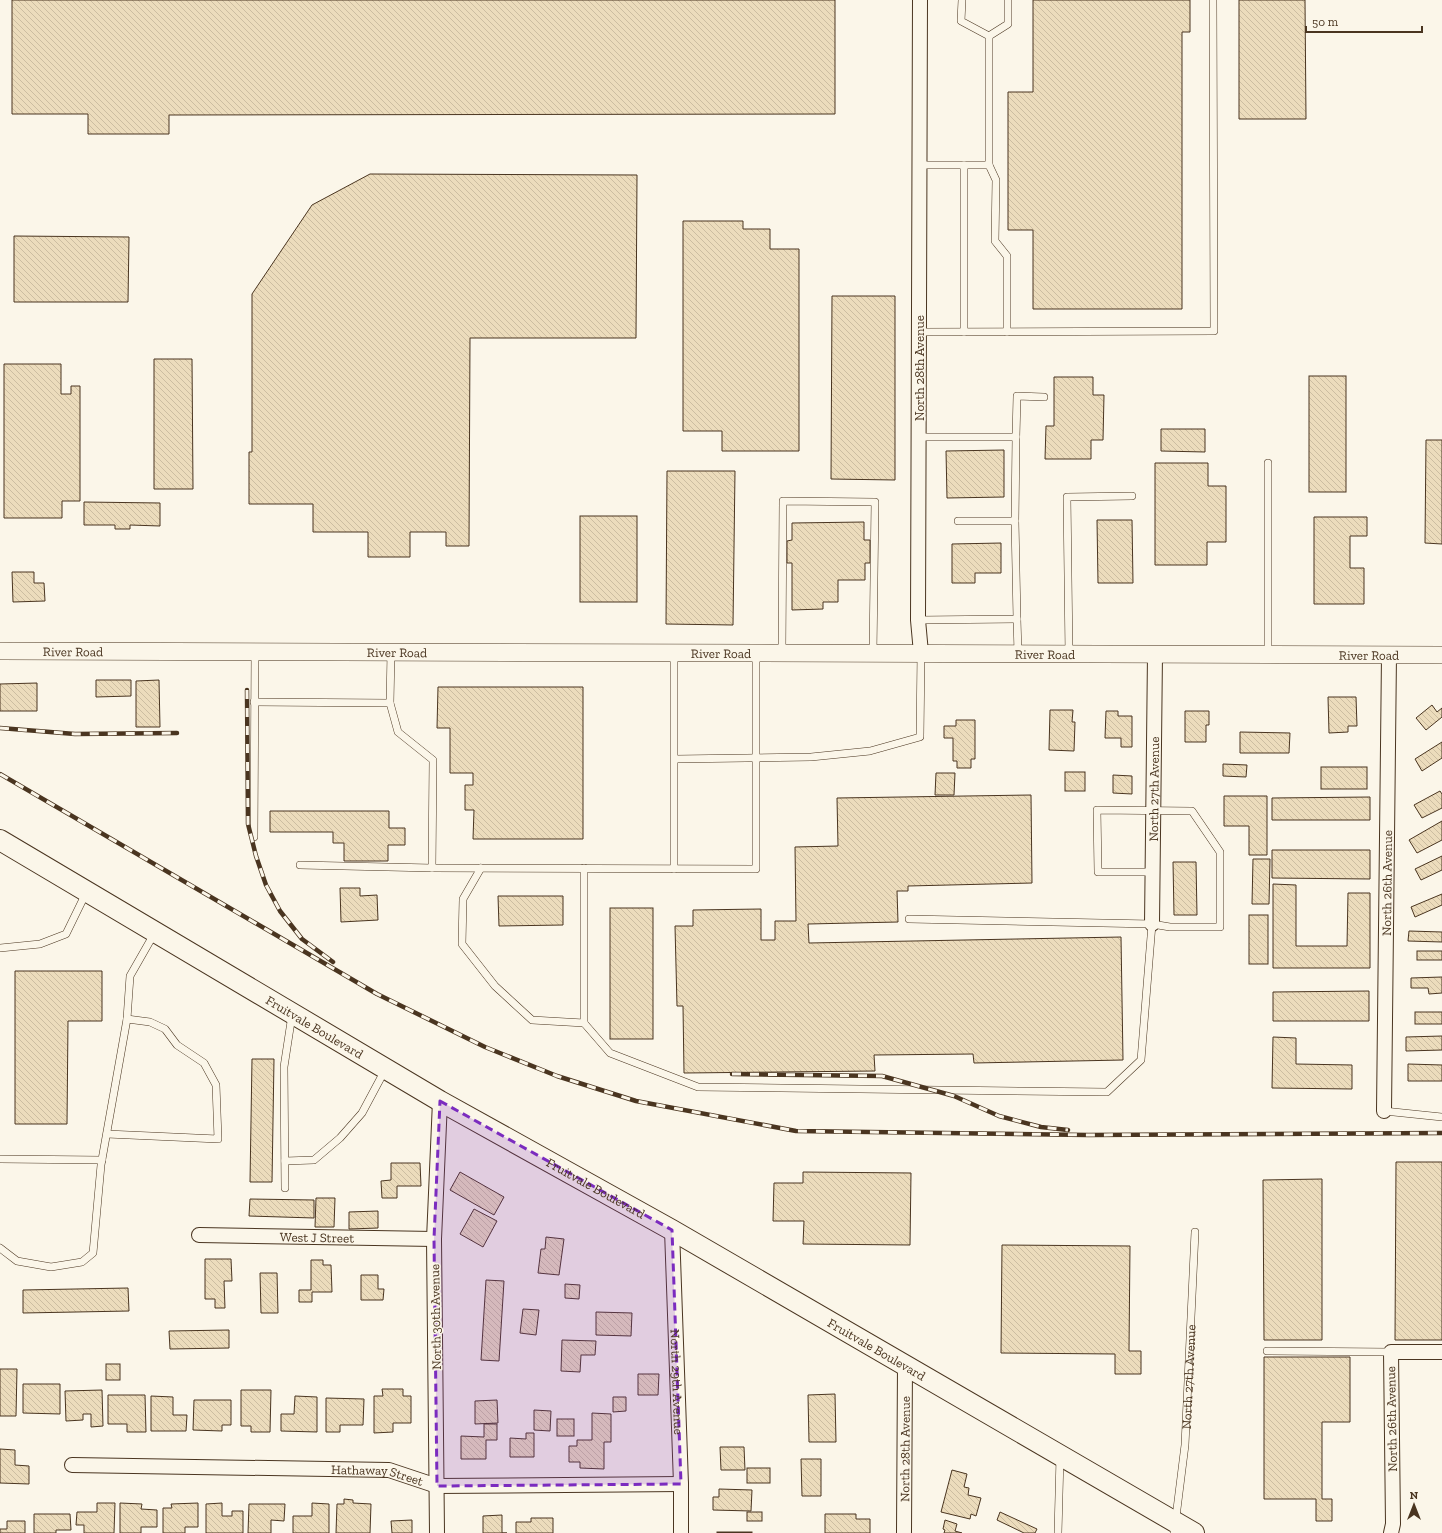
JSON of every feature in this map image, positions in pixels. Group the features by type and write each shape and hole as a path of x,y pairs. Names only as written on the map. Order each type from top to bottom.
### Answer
{"main road":[{"name":"Fruitvale Boulevard","path":"0,840 440,1101 672,1230 1060,1455 1174,1527 1194,1533"}],"street":[{"name":"North 28th Avenue","path":"920,0 918,620 921,653"},
{"name":"River Road","path":"0,651 1442,655"},
{"name":"North 27th Avenue","path":"1152,924 1155,654"},
{"name":"North 26th Avenue","path":"1384,1111 1389,655"},
{"name":"North 30th Avenue","path":"437,1533 434,1239 440,1101"},
{"name":"North 29th Avenue","path":"672,1230 681,1484 681,1533"},
{"name":"West J Street","path":"199,1235 434,1239"},
{"name":"North 26th Avenue","path":"1391,1352 1393,1524 1391,1533"},
{"path":"1391,1352 1442,1352"},
{"name":"North 28th Avenue","path":"904,1365 904,1533"},
{"name":"Hathaway Street","path":"72,1465 389,1470 436,1486 681,1484"}],"lane":[{"path":"962,0 961,21 989,36"},
{"path":"989,36 1008,24 1008,0"},
{"path":"919,332 1214,331 1213,0"},
{"path":"989,36 989,165 996,180 995,241 1007,256 1007,332"},
{"path":"920,165 989,165"},
{"path":"964,165 964,332"},
{"path":"1018,654 1016,619 1015,521 1016,396 1044,397"},
{"path":"919,437 1016,437"},
{"path":"1268,463 1268,654"},
{"path":"1068,654 1067,497 1132,496"},
{"path":"782,652 783,501 875,502 873,653"},
{"path":"958,521 1015,521"},
{"path":"918,620 1016,619"},
{"path":"254,837 255,651"},
{"path":"392,652 390,703 398,732 433,760 432,868"},
{"path":"674,652 674,869"},
{"path":"300,865 432,868 756,869 756,652"},
{"name":"North 28th Avenue","path":"756,759 811,757 870,751 920,737 921,653"},
{"path":"254,702 390,703"},
{"path":"675,759 756,759"},
{"path":"910,919 1152,924 1170,927 1220,927 1220,852 1192,811 1097,810 1098,872 1153,872"},
{"path":"481,868 463,899 462,944 496,986 532,1020 584,1023"},
{"path":"584,868 584,1023 610,1053 698,1087 1107,1092 1141,1060 1152,924"},
{"path":"0,948 40,944 66,934 87,891"},
{"path":"0,1248 17,1261 51,1267 82,1262 93,1253 102,1160 127,1019 130,976 155,932"},
{"path":"285,1188 284,1068 292,1013"},
{"path":"107,1134 218,1138 216,1084 204,1063 177,1045 165,1030 150,1022 127,1019"},
{"path":"285,1161 314,1160 340,1138 362,1113 386,1069"},
{"path":"1384,1111 1442,1117"},
{"path":"0,1158 102,1160"},
{"name":"North 27th Avenue","path":"1174,1527 1185,1445 1196,1232"},
{"path":"1267,1351 1391,1352"},
{"path":"1058,1533 1060,1455"}],"highlighted area":[{"path":"440,1101 672,1230 681,1484 437,1486 434,1239"}],"building":[{"path":"12,0 835,0 835,114 169,115 169,134 88,134 88,114 12,114"},
{"path":"1033,0 1190,0 1190,32 1182,32 1182,309 1033,309 1033,230 1008,230 1008,92 1033,92"},
{"path":"1239,0 1305,0 1306,119 1239,119"},
{"path":"370,174 637,175 636,338 470,338 469,546 446,546 446,532 410,532 410,557 368,557 368,532 313,532 313,504 249,504 249,452 252,452 252,294 312,205"},
{"path":"683,221 743,221 743,229 770,229 770,249 799,249 799,451 722,451 722,431 683,431"},
{"path":"14,236 129,237 128,302 14,302"},
{"path":"832,296 895,296 895,480 831,479"},
{"path":"154,359 192,359 193,489 154,489"},
{"path":"4,364 61,364 61,394 71,394 71,386 80,386 80,501 62,501 62,518 4,518"},
{"path":"1309,376 1346,376 1346,492 1309,492"},
{"path":"1054,377 1093,377 1093,395 1104,395 1103,440 1091,440 1091,459 1045,459 1046,426 1054,426"},
{"path":"1161,429 1205,429 1205,452 1161,451"},
{"path":"1426,440 1442,440 1442,544 1425,543"},
{"path":"1004,450 1004,497 947,498 946,451"},
{"path":"1155,463 1208,463 1208,486 1226,486 1226,542 1207,542 1207,565 1155,565"},
{"path":"667,471 735,471 733,625 666,624"},
{"path":"84,502 160,503 160,526 130,525 130,529 115,529 115,525 84,525"},
{"path":"580,516 637,516 637,602 580,602"},
{"path":"1314,517 1367,517 1367,536 1350,536 1350,568 1364,568 1364,604 1314,604"},
{"path":"1097,520 1132,520 1133,583 1098,583"},
{"path":"864,522 864,540 870,540 870,563 865,563 865,580 838,580 838,602 823,602 823,609 792,610 792,563 787,563 787,541 792,540 792,523"},
{"path":"1001,543 1001,573 975,573 975,583 952,583 952,544"},
{"path":"12,572 34,572 34,583 44,583 45,601 13,602"},
{"path":"96,680 131,680 131,696 96,697"},
{"path":"159,680 160,727 136,727 136,681"},
{"path":"37,683 37,711 0,711 0,684"},
{"path":"438,687 583,687 583,839 473,839 474,810 465,810 465,785 473,785 473,773 450,773 450,728 437,728"},
{"path":"1328,697 1356,697 1357,726 1348,726 1348,732 1329,733"},
{"path":"1432,705 1437,712 1442,708 1442,717 1426,730 1416,718"},
{"path":"1050,710 1073,710 1072,722 1075,722 1074,751 1049,750"},
{"path":"1106,711 1118,711 1118,716 1132,716 1132,747 1121,747 1121,738 1105,738"},
{"path":"1185,711 1209,711 1209,725 1206,725 1206,742 1185,742"},
{"path":"956,720 975,720 975,759 971,759 971,768 957,768 957,761 953,761 953,738 944,738 944,726 956,726"},
{"path":"1240,732 1290,733 1289,753 1240,753"},
{"path":"1442,742 1442,758 1422,771 1415,759"},
{"path":"1223,764 1247,765 1246,777 1223,776"},
{"path":"1321,767 1367,767 1367,789 1321,789"},
{"path":"1065,772 1085,772 1085,791 1065,791"},
{"path":"936,773 955,773 954,795 935,795"},
{"path":"1113,775 1132,776 1132,794 1113,793"},
{"path":"1440,791 1442,794 1442,808 1422,818 1414,805"},
{"path":"1031,795 1032,883 908,886 908,891 897,891 898,922 808,924 809,943 1121,937 1123,1060 974,1063 973,1054 874,1055 875,1071 684,1073 683,1006 677,1006 675,926 693,926 693,910 761,909 761,940 775,940 775,921 796,921 795,847 838,846 837,798"},
{"path":"1224,796 1267,796 1267,855 1249,855 1249,826 1224,826"},
{"path":"1370,797 1370,820 1272,820 1272,798"},
{"path":"270,811 389,811 389,828 405,828 405,845 388,845 388,861 344,861 344,843 333,843 333,832 270,832"},
{"path":"1442,821 1442,840 1417,853 1409,840"},
{"path":"1272,850 1370,850 1370,879 1272,878"},
{"path":"1442,856 1442,870 1421,880 1415,869"},
{"path":"1253,859 1270,859 1269,904 1252,904"},
{"path":"1173,862 1196,862 1197,915 1174,915"},
{"path":"1273,884 1296,885 1296,946 1347,946 1348,893 1370,893 1370,968 1273,968"},
{"path":"340,888 360,888 360,896 377,895 378,920 341,922"},
{"path":"1442,894 1442,905 1415,917 1411,907"},
{"path":"498,896 563,896 563,925 499,926"},
{"path":"610,908 653,908 653,1039 610,1039"},
{"path":"1249,915 1268,915 1268,964 1249,964"},
{"path":"1409,931 1442,932 1442,942 1408,941"},
{"path":"1417,951 1442,951 1442,960 1417,960"},
{"path":"15,971 102,971 102,1021 68,1021 67,1124 15,1124"},
{"path":"1442,977 1442,993 1429,994 1428,988 1411,988 1411,978"},
{"path":"1369,991 1369,1021 1273,1021 1273,992"},
{"path":"1415,1012 1442,1012 1442,1024 1415,1024"},
{"path":"1442,1036 1442,1050 1406,1051 1406,1037"},
{"path":"1273,1037 1296,1038 1296,1064 1352,1065 1352,1089 1272,1088"},
{"path":"252,1059 274,1059 272,1182 250,1182"},
{"path":"1408,1064 1442,1065 1442,1081 1408,1081"},
{"path":"1396,1162 1442,1162 1442,1340 1395,1340"},
{"path":"391,1163 420,1163 421,1186 397,1186 397,1198 382,1198 381,1181 391,1180"},
{"path":"460,1172 504,1197 494,1215 450,1190"},
{"path":"803,1172 911,1173 910,1245 803,1244 804,1221 773,1221 774,1183 803,1183"},
{"path":"1322,1179 1322,1340 1264,1340 1263,1180"},
{"path":"316,1198 335,1198 334,1227 315,1227"},
{"path":"250,1199 314,1200 314,1218 249,1216"},
{"path":"474,1209 497,1221 483,1247 460,1234"},
{"path":"378,1211 378,1228 349,1229 349,1212"},
{"path":"546,1237 564,1239 559,1275 538,1273 541,1249 545,1249"},
{"path":"1002,1245 1130,1246 1129,1351 1141,1351 1141,1374 1115,1374 1115,1354 1001,1353"},
{"path":"205,1259 231,1259 232,1281 224,1281 225,1308 215,1308 215,1299 205,1299"},
{"path":"311,1260 323,1260 323,1265 331,1265 332,1292 312,1292 312,1302 299,1302 299,1290 311,1290"},
{"path":"260,1273 277,1273 278,1313 261,1313"},
{"path":"361,1275 378,1275 378,1289 384,1289 383,1300 361,1300"},
{"path":"486,1280 504,1281 499,1361 481,1360"},
{"path":"565,1284 580,1285 579,1299 565,1298"},
{"path":"128,1288 129,1311 23,1313 23,1290"},
{"path":"523,1309 539,1310 536,1335 520,1333"},
{"path":"596,1312 632,1313 631,1336 596,1335"},
{"path":"229,1330 229,1348 170,1349 169,1331"},
{"path":"562,1340 596,1341 595,1355 581,1355 580,1372 561,1371"},
{"path":"1264,1357 1350,1357 1350,1422 1322,1422 1322,1499 1332,1499 1332,1521 1316,1521 1316,1499 1264,1499"},
{"path":"106,1364 120,1364 120,1380 106,1380"},
{"path":"0,1369 17,1369 16,1416 0,1416"},
{"path":"638,1374 659,1374 658,1395 638,1395"},
{"path":"23,1384 60,1384 60,1414 23,1413"},
{"path":"382,1389 403,1389 403,1396 411,1396 411,1423 393,1423 393,1432 374,1433 374,1396 383,1396"},
{"path":"102,1390 103,1426 91,1427 91,1414 83,1414 83,1420 66,1421 65,1391"},
{"path":"241,1390 271,1390 270,1432 251,1432 251,1426 241,1426"},
{"path":"835,1394 836,1442 809,1442 808,1395"},
{"path":"108,1395 145,1395 146,1432 127,1432 127,1424 108,1424"},
{"path":"151,1396 173,1397 173,1415 187,1415 186,1431 151,1431"},
{"path":"295,1396 317,1397 317,1432 281,1431 281,1414 294,1414"},
{"path":"613,1397 626,1397 626,1411 613,1412"},
{"path":"326,1398 364,1399 363,1425 340,1425 340,1432 326,1432"},
{"path":"194,1400 231,1400 231,1425 222,1425 222,1431 193,1430"},
{"path":"497,1400 498,1423 475,1424 475,1401"},
{"path":"534,1410 551,1411 550,1431 534,1430"},
{"path":"592,1413 611,1414 611,1442 604,1442 604,1469 580,1468 580,1462 569,1462 569,1446 577,1446 577,1440 592,1440"},
{"path":"557,1419 574,1419 574,1436 557,1436"},
{"path":"484,1424 497,1424 497,1440 486,1440 486,1459 461,1459 461,1436 484,1437"},
{"path":"526,1433 534,1433 534,1457 510,1457 510,1438 526,1439"},
{"path":"720,1447 744,1447 745,1470 721,1470"},
{"path":"0,1449 15,1450 15,1465 29,1466 29,1484 0,1483"},
{"path":"801,1459 821,1459 821,1496 802,1496"},
{"path":"747,1468 770,1468 770,1483 747,1483"},
{"path":"952,1470 967,1474 964,1487 969,1488 968,1495 981,1498 976,1516 971,1514 970,1519 941,1512"},
{"path":"719,1489 752,1490 751,1511 713,1510 713,1497 719,1497"},
{"path":"344,1499 353,1500 353,1503 371,1504 370,1533 336,1533 337,1504 344,1504"},
{"path":"97,1503 115,1503 114,1533 84,1533 84,1525 76,1525 77,1512 97,1512"},
{"path":"120,1503 142,1504 141,1509 157,1510 157,1527 141,1527 141,1533 120,1533"},
{"path":"198,1503 198,1527 185,1527 185,1533 163,1533 163,1508 172,1508 171,1504"},
{"path":"222,1503 222,1516 232,1516 232,1511 243,1511 243,1533 206,1533 206,1504"},
{"path":"312,1503 329,1504 329,1533 293,1533 293,1516 312,1516"},
{"path":"249,1504 285,1504 284,1521 271,1520 271,1533 248,1533"},
{"path":"747,1512 762,1512 762,1521 747,1521"},
{"path":"1000,1512 1037,1529 1035,1533 1024,1533 997,1520"},
{"path":"34,1514 70,1514 71,1530 56,1530 56,1533 34,1533"},
{"path":"825,1514 856,1514 856,1519 870,1519 870,1533 825,1533"},
{"path":"502,1515 502,1533 483,1533 483,1516"},
{"path":"531,1518 553,1518 553,1533 516,1533 516,1522 531,1522"},
{"path":"412,1520 412,1533 392,1533 391,1521"},
{"path":"945,1520 957,1524 955,1531 962,1533 944,1533 945,1530 943,1529"},
{"path":"7,1521 25,1521 25,1533 0,1533 0,1529 7,1529"},
{"path":"752,1532 752,1533 717,1533"}],"railway":[{"path":"247,690 248,824 256,856 266,885 280,911 302,939 333,962"},
{"path":"0,728 75,734 177,733"},
{"path":"0,774 377,994 485,1047 557,1076 636,1101 796,1131 1088,1135 1442,1133"},
{"path":"732,1074 882,1076 954,1096 999,1116 1041,1127 1068,1130"}]}
